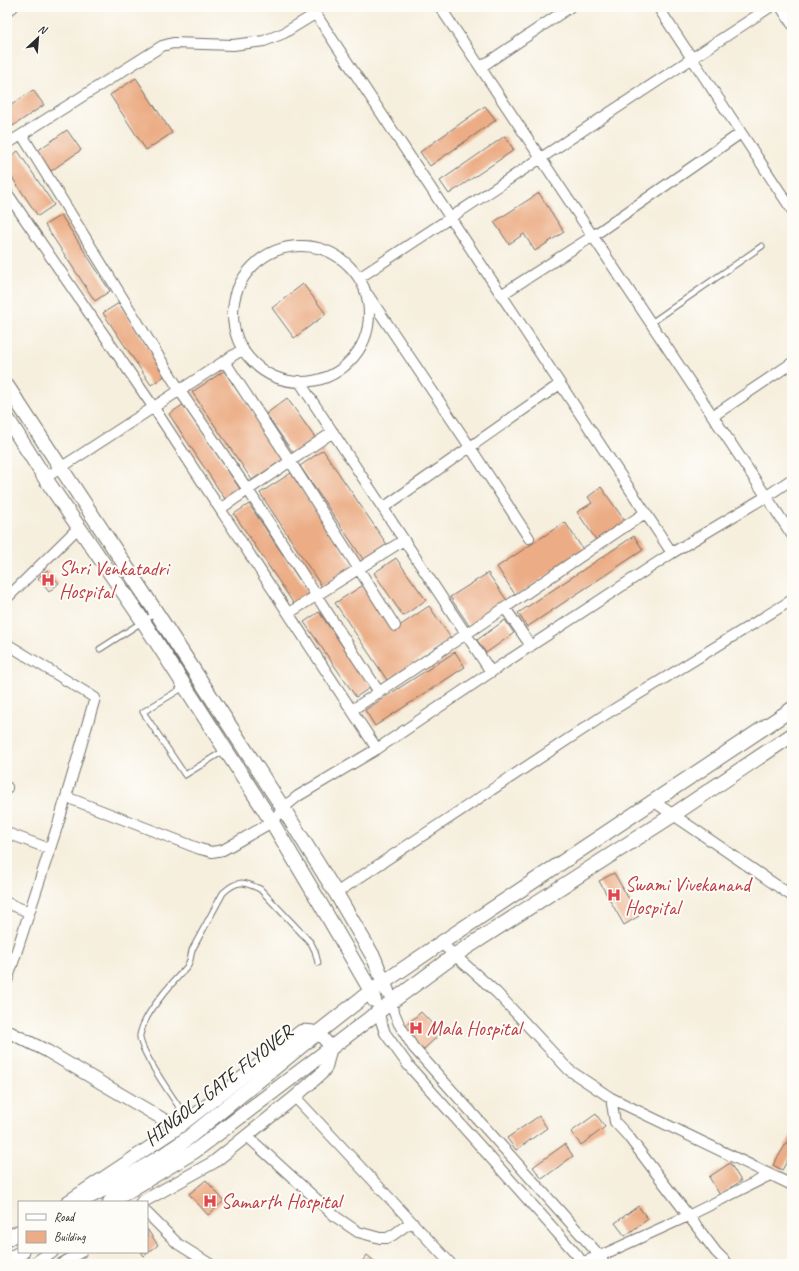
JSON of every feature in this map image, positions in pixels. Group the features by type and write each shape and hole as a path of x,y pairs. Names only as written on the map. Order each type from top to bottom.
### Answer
{"main road":[{"path":"7,386 156,612 283,808 336,893 374,958 390,1002"},
{"path":"7,418 45,478 143,621 272,822 371,992 378,1012"},
{"name":"HINGOLI GATE FLYOVER","path":"80,1201 107,1188 171,1150 188,1138 318,1032 384,982 792,709"},
{"name":"HINGOLI GATE FLYOVER","path":"112,1201 196,1151 390,1002 455,955 673,815 792,735"},
{"path":"7,1239 18,1233"},
{"path":"7,1260 20,1253"}],"street":[{"path":"7,11 13,7"},
{"path":"440,7 792,535"},
{"path":"658,7 792,210"},
{"path":"359,278 770,7"},
{"path":"781,7 792,24"},
{"path":"480,67 563,9"},
{"path":"7,144 162,46 173,43 233,44 264,41 284,33 313,10 672,554"},
{"path":"501,295 593,236 741,133"},
{"path":"22,135 180,391 248,490 379,692"},
{"path":"7,193 154,408 377,749"},
{"path":"366,292 370,317 366,334 359,349 346,364 323,378 309,381 291,381 279,378 262,369 248,356 236,333 233,310 237,291 244,276 257,261 274,251 305,245 328,251 344,261 359,278 366,292 529,538"},
{"path":"45,478 243,349"},
{"path":"225,362 395,626"},
{"path":"713,416 792,363"},
{"path":"299,381 491,672"},
{"path":"383,508 560,384"},
{"path":"220,509 333,432"},
{"path":"66,797 200,849 212,852 223,850 272,822 283,808 298,796 377,749 491,672 672,554 792,480"},
{"path":"352,710 645,513"},
{"path":"7,598 79,527"},
{"path":"289,613 404,540"},
{"path":"336,893 604,716 792,600"},
{"path":"505,608 531,646"},
{"path":"7,644 95,698 50,849 7,981"},
{"path":"653,801 792,896"},
{"path":"7,833 50,849"},
{"path":"7,903 29,912"},
{"path":"441,943 497,993 569,1070 611,1098 792,1185"},
{"path":"390,1002 399,1024 413,1047 602,1260"},
{"path":"378,1012 385,1033 408,1066 582,1263 602,1260 770,1175"},
{"path":"68,1201 178,1128 301,1031 306,1030 318,1032 331,1047 326,1067 322,1073 295,1097 214,1162 144,1201"},
{"path":"7,1031 47,1051 178,1128"},
{"path":"295,1097 451,1264"},
{"path":"611,1098 615,1122 628,1136 716,1252 728,1264"},
{"path":"247,1136 336,1217 358,1232 380,1238 387,1238 411,1222"},
{"path":"148,1214 178,1244 210,1264"},
{"path":"716,1252 717,1264"},
{"path":"34,1264 48,1253"},
{"path":"64,1260 79,1253"}],"lane":[{"path":"651,323 762,246"},
{"path":"100,649 156,612"},
{"path":"185,686 143,712 185,775 226,750"},
{"path":"188,1120 142,1047 140,1036 147,1016 187,967 192,950 223,893 230,886 239,882 249,884 260,889 311,943 318,963"}],"building":[{"path":"136,78 172,133 146,150 110,95"},
{"path":"33,90 44,105 13,126 7,117 7,108"},
{"path":"485,106 496,120 430,166 420,152"},
{"path":"67,130 81,150 51,171 37,151"},
{"path":"505,136 514,150 449,194 440,181"},
{"path":"18,151 54,205 38,216 7,170 7,159"},
{"path":"539,193 564,232 535,251 524,234 509,244 494,222"},
{"path":"61,215 110,291 95,301 45,225"},
{"path":"303,284 326,314 294,338 272,308"},
{"path":"119,303 166,375 151,385 103,313"},
{"path":"224,371 284,459 252,480 192,392"},
{"path":"287,398 316,439 294,454 266,414"},
{"path":"184,404 242,492 227,502 169,414"},
{"path":"323,450 388,546 365,562 300,466"},
{"path":"291,473 353,567 322,587 260,493"},
{"path":"601,487 627,524 599,544 577,512 592,503 588,497"},
{"path":"249,504 311,597 296,607 234,514"},
{"path":"565,522 584,551 516,596 497,567"},
{"path":"634,536 643,550 527,627 518,613"},
{"path":"396,558 426,600 403,616 374,573"},
{"path":"47,570 59,583 49,592 38,578"},
{"path":"488,573 508,602 470,627 450,597"},
{"path":"365,584 395,629 429,606 451,638 387,680 335,603"},
{"path":"319,612 371,687 356,697 304,622"},
{"path":"505,620 514,633 486,653 477,640"},
{"path":"455,652 465,667 375,726 365,710"},
{"path":"614,873 639,916 624,925 599,881"},
{"path":"421,1012 441,1033 423,1050 403,1028"},
{"path":"596,1114 605,1127 581,1145 571,1132"},
{"path":"539,1116 547,1128 516,1150 507,1138"},
{"path":"792,1134 792,1153 782,1170 773,1165"},
{"path":"565,1144 573,1156 542,1179 533,1167"},
{"path":"730,1163 741,1181 720,1195 709,1177"},
{"path":"206,1180 224,1201 208,1215 189,1194"},
{"path":"638,1206 648,1219 625,1236 615,1223"},
{"path":"148,1230 158,1245 148,1253"},
{"path":"367,1255 378,1264 360,1264"}],"place":[{"name":"Shri Venkatadri Hospital","path":"48,580"},
{"name":"Swami Vivekanand Hospital","path":"614,895"},
{"name":"Mala Hospital","path":"416,1028"},
{"name":"Samarth Hospital","path":"210,1201"}]}
